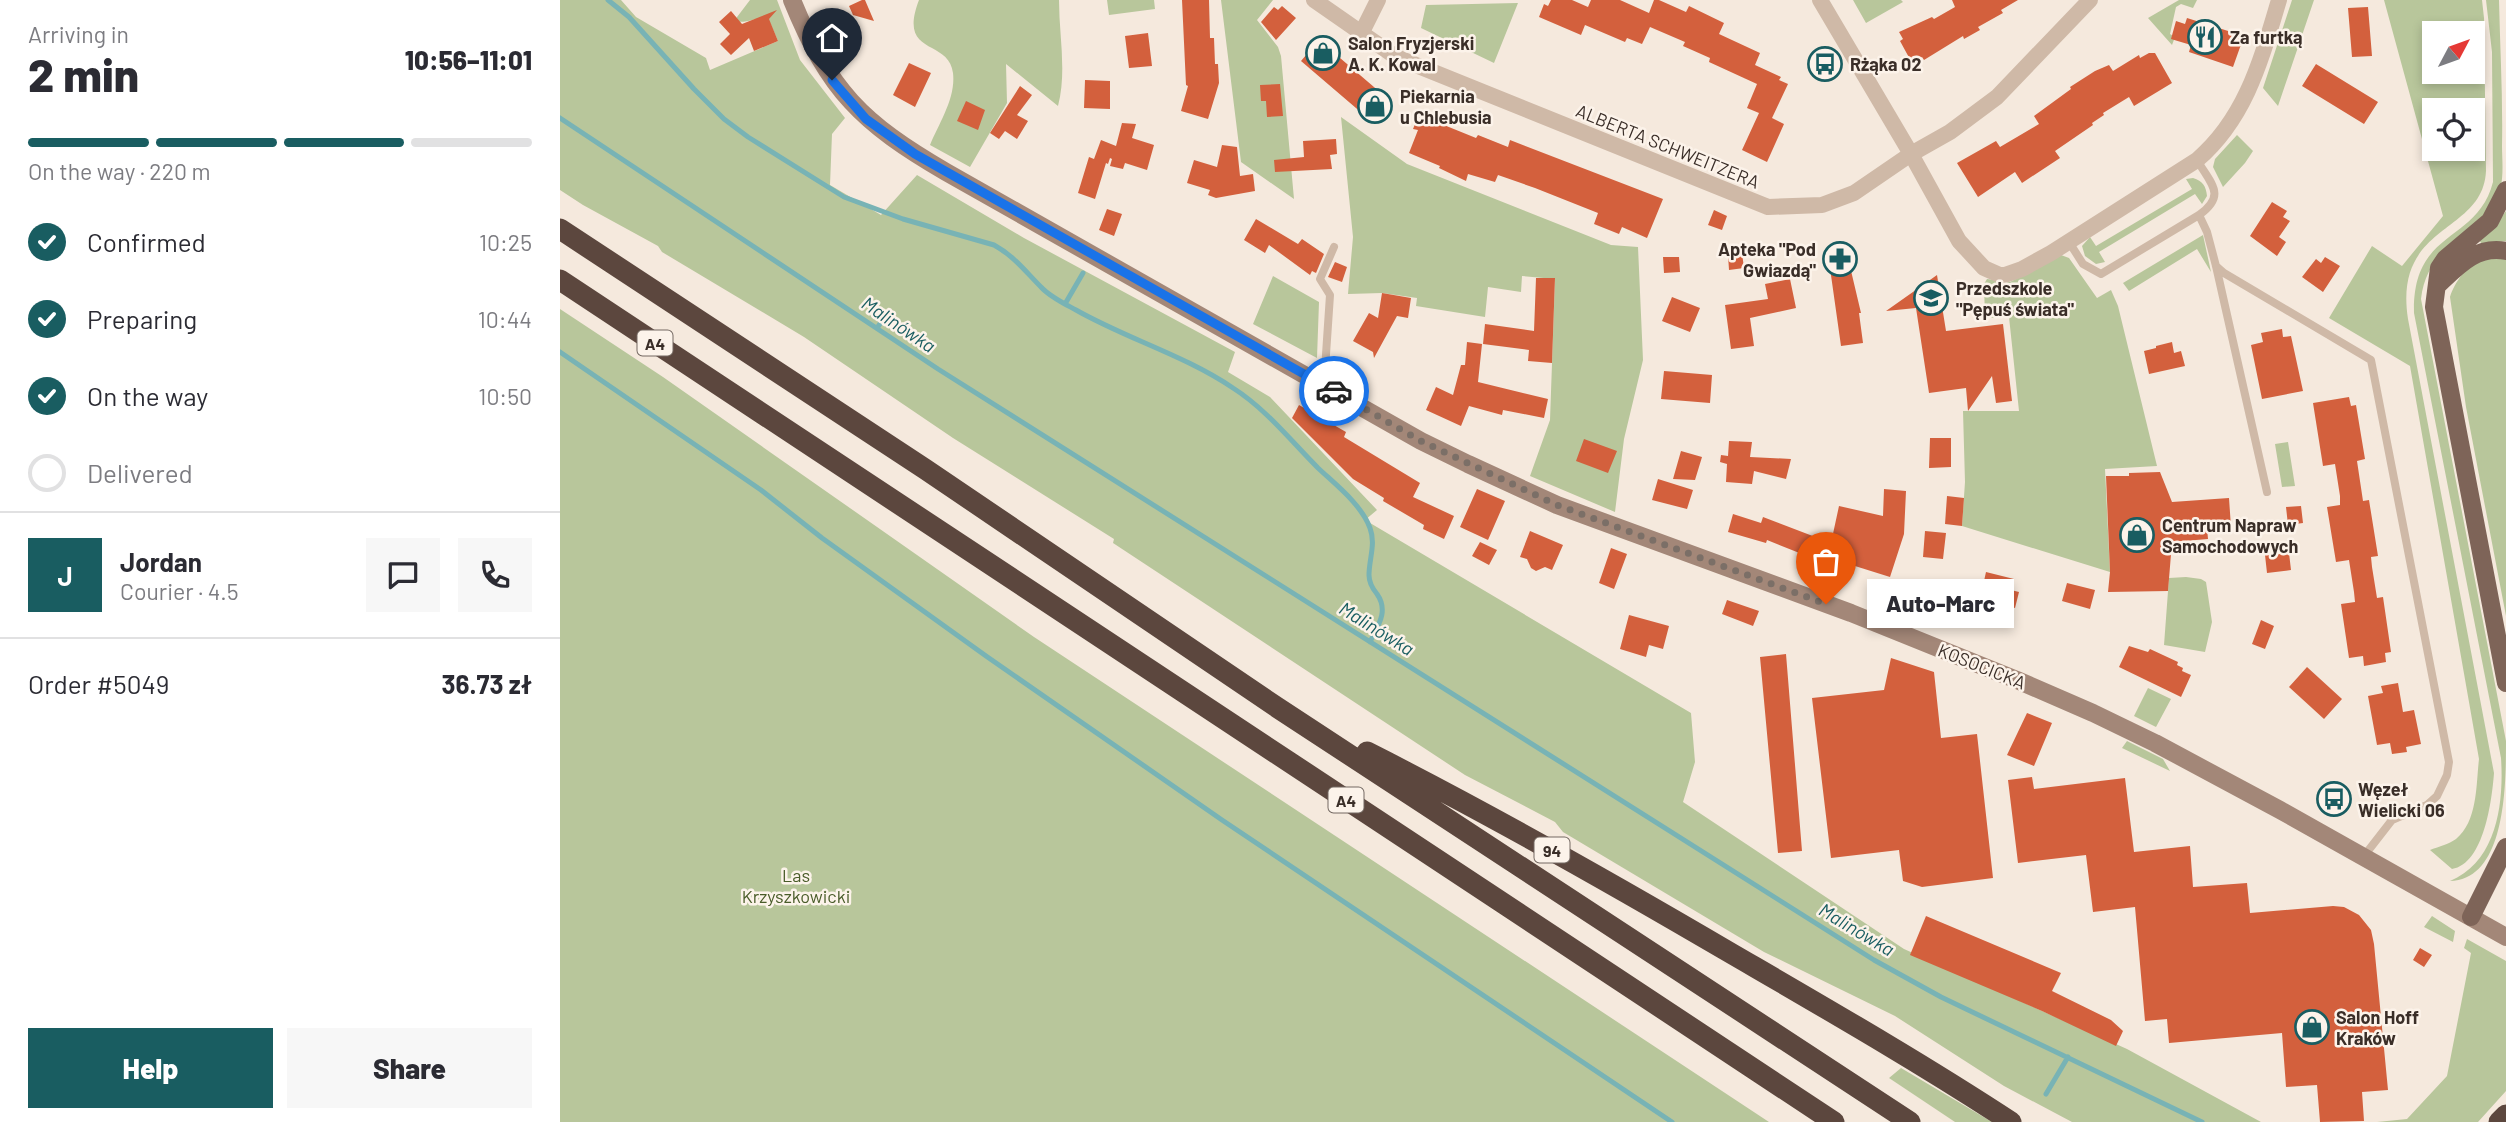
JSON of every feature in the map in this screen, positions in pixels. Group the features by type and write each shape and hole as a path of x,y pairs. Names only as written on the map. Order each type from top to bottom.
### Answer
{"highway":[{"name":"A4","path":"560,229 936,477 1278,708 1910,1122"},
{"name":"A4","path":"560,280 1834,1122"},
{"name":"94","path":"1278,708 1460,798 1640,899 2009,1119"},
{"path":"1809,1105 1828,1122"},
{"path":"2499,1122 2506,1115"}],"main road":[{"path":"2506,190 2490,220 2445,259 2439,268 2435,320 2506,683"},
{"path":"2437,286 2476,254 2496,249 2506,251"},
{"path":"2471,917 2506,847"}],"street":[{"name":"KOSOCICKA","path":"792,0 813,49 832,80 873,125 946,172 1421,441 1557,505 1851,613 2093,713 2155,743 2364,856 2506,937"},
{"name":"ALBERTA SCHWEITZERA","path":"1314,0 1396,57 1768,207 1822,205 1854,193 1911,154 1950,132 1997,97 2091,0"},
{"path":"1361,34 1378,0"},
{"path":"1820,0 1959,241 1984,268 2002,276 2022,269 2069,242 2197,160 2224,135 2240,109 2263,57 2279,0"}],"lane":[{"path":"2069,242 2083,264 2101,274 2199,215 2214,203 2215,196 2214,189 2197,160"},
{"path":"2199,215 2207,232 2216,265 2267,492"},
{"path":"1324,384 1330,295 1320,279 1334,247"},
{"path":"2216,265 2224,273 2371,360 2449,762 2447,775 2437,796 2427,805 2392,820 2364,856"}],"green space":[{"path":"560,0 621,0 636,17 706,58 710,70 778,41 768,18 734,21 750,0 777,0 800,60 845,118 832,134 830,185 881,215 917,175 1024,238 1235,352 1228,372 1270,397 1377,510 1365,520 1691,713 1695,762 1683,802 1904,949 2127,1049 2261,1122 2072,1122 2004,1086 1895,1016 1764,952 1563,832 1555,822 1465,775 1113,543 1114,539 953,438 804,337 662,252 658,246 560,190"},
{"path":"919,0 1059,0 1062,67 1058,106 1006,64 1007,103 970,167 930,145 952,92 953,73 943,55 926,45 914,31"},
{"path":"1107,0 1154,0 1155,9 1109,15"},
{"path":"1221,0 1273,0 1257,20 1278,47 1281,56 1294,199 1241,162"},
{"path":"1853,0 1901,0 1903,2 1866,23"},
{"path":"2179,0 2197,0 2193,8 2181,4 2176,7 2170,34 2175,37 2172,45 2148,18"},
{"path":"2292,0 2314,0 2278,106 2263,88"},
{"path":"2384,0 2482,0 2484,21 2422,21 2422,84 2485,84 2486,171 2481,192 2470,207 2425,246 2413,264 2407,287 2408,319 2494,773 2488,814 2479,844 2463,865 2452,869 2430,850 2456,839 2468,822 2475,802 2479,759 2410,366 2329,318 2372,246 2402,266 2443,216 2428,161 2485,161 2485,98 2422,98 2422,139"},
{"path":"2486,0 2499,0 2502,109 2500,189 2492,206 2481,219 2444,251 2434,264 2426,279 2421,299 2506,741 2503,804 2492,848 2482,865 2468,876 2450,881 2466,872 2488,846 2499,812 2501,758 2414,313 2416,286 2423,265 2434,251 2474,217 2485,202 2493,182 2492,52"},
{"path":"1518,3 1494,63 1421,28 1426,5"},
{"path":"1341,117 1407,164 1611,245 1638,247 1643,360 1624,439 1615,512 1530,476 1550,420 1555,279 1522,276 1521,292 1488,287 1485,317 1416,306 1417,298 1382,293 1348,294 1353,237"},
{"path":"2237,135 2253,151 2223,187 2213,167 2215,159"},
{"path":"2193,178 2202,182 2206,189 2207,196 2202,204 2195,194 2099,252 2105,262 2096,264 2085,256 2082,246 2090,237 2096,246 2192,189 2186,179"},
{"path":"2506,211 2506,241 2482,244 2479,240"},
{"path":"2203,235 2211,272 2197,249 2129,291 2123,283"},
{"path":"2061,255 2069,258 2097,298 2111,290 2118,306 2157,466 2105,469 2110,572 1962,526 1965,482 1963,411 2019,411 2009,317 1985,318 1984,284 1987,279 2010,282"},
{"path":"2506,258 2506,616 2466,407 2450,297 2458,280 2477,261"},
{"path":"1273,276 1319,302 1317,358 1253,324"},
{"name":"Las Krzyszkowicki","path":"560,309 663,377 1034,637 1769,1122 560,1122"},
{"path":"2288,442 2295,486 2282,487 2275,444"},
{"path":"2186,577 2206,582 2212,622 2205,652 2164,645 2169,578"},
{"path":"2148,688 2171,699 2156,727 2134,716"},
{"path":"2127,741 2163,759 2170,771 2122,748"},
{"path":"2432,916 2455,931 2453,942 2424,927"},
{"path":"2467,939 2506,961 2506,1091 2478,1122 2377,1122 2407,1119 2447,1076 2471,953 2464,948"},
{"path":"1901,1068 1992,1122 1955,1122 1889,1078"}],"building":[{"path":"865,0 874,21 853,15 849,6"},
{"path":"1182,0 1209,0 1210,38 1214,38 1219,83 1208,119 1181,111 1188,86"},
{"path":"1551,0 1572,0 1588,7 1591,0 1620,0 1649,13 1654,0 1659,0 1686,12 1689,6 1724,23 1719,34 1760,53 1755,65 1781,77 1779,80 1788,84 1772,118 1784,124 1767,162 1742,150 1759,113 1747,108 1757,84 1709,62 1710,58 1683,46 1685,42 1650,27 1642,44 1627,38 1625,42 1585,25 1581,35 1539,17 1544,4 1548,6"},
{"path":"1952,0 2018,0 2001,10 2003,13 1978,27 1980,30 1964,39 1963,36 1924,60 1922,57 1912,63 1900,41 1903,39 1899,32 1932,17 1934,19 1955,7"},
{"path":"1282,6 1296,18 1276,40 1261,22 1274,7 1278,10"},
{"path":"2368,7 2372,56 2352,57 2348,8"},
{"path":"777,10 769,19 778,41 754,51 749,38 731,55 720,44 730,34 719,22 731,11 742,24"},
{"path":"2187,18 2244,36 2233,67 2189,52 2191,45 2171,39 2176,21 2185,24"},
{"path":"1148,33 1152,66 1129,68 1125,36"},
{"path":"1319,40 1388,99 1370,120 1301,61"},
{"path":"2155,53 2172,83 2134,106 2129,97 2103,113 2093,125 2055,151 2060,158 2022,183 2015,172 1978,197 1957,163 1996,141 2000,147 2039,124 2034,116 2095,71 2109,65 2113,71 2139,55 2140,58"},
{"path":"909,63 931,73 915,107 893,95"},
{"path":"2316,64 2378,102 2364,124 2302,86"},
{"path":"1085,80 1110,81 1110,109 1084,108"},
{"path":"1280,84 1283,116 1267,117 1266,101 1261,101 1260,85"},
{"path":"1020,86 1032,95 1017,115 1028,121 1017,139 1005,131 999,139 990,133"},
{"path":"966,101 985,110 978,130 957,121"},
{"path":"1420,112 1476,138 1478,135 1508,147 1510,140 1663,199 1647,238 1622,227 1619,234 1594,224 1598,213 1535,188 1498,175 1495,182 1468,174 1466,181 1409,153 1418,130 1413,129"},
{"path":"1122,123 1136,124 1132,138 1154,145 1147,170 1125,163 1123,169 1110,166 1110,158 1095,199 1078,193 1089,157 1094,159 1101,140 1116,146"},
{"path":"1336,139 1337,154 1330,155 1332,169 1275,172 1274,160 1304,157 1303,141"},
{"path":"1222,145 1237,147 1240,176 1253,174 1255,191 1216,198 1208,195 1210,190 1187,183 1194,160 1217,167"},
{"path":"2272,202 2287,211 2283,217 2290,221 2279,237 2286,242 2277,256 2250,236"},
{"path":"1107,209 1122,214 1114,236 1099,230"},
{"path":"1714,210 1727,216 1722,230 1708,225"},
{"path":"1256,219 1298,244 1302,239 1324,254 1316,273 1312,271 1310,275 1269,245 1265,253 1244,240"},
{"path":"1742,253 1744,268 1729,270 1728,255"},
{"path":"1828,254 1848,258 1861,313 1863,343 1841,346"},
{"path":"1663,257 1679,257 1680,272 1664,273"},
{"path":"2325,257 2340,266 2323,292 2302,277 2316,259 2321,263"},
{"path":"1335,262 1347,267 1342,282 1328,277"},
{"path":"1937,275 1946,331 2003,324 2012,401 1996,403 1992,376 1968,411 1966,388 1929,393 1916,308 1886,311"},
{"path":"1536,278 1555,278 1552,363 1528,361 1529,350 1483,344 1485,324 1534,331"},
{"path":"1790,279 1796,308 1750,318 1754,346 1731,349 1725,305 1768,299 1765,284"},
{"path":"1382,293 1411,298 1408,318 1397,316 1374,358 1373,352 1353,341 1369,313 1378,318"},
{"path":"1672,297 1700,308 1690,332 1662,321"},
{"path":"2282,329 2283,337 2291,336 2303,391 2262,399 2251,345 2263,342 2261,333"},
{"path":"1467,342 1482,344 1478,382 1548,399 1544,418 1503,410 1502,415 1469,406 1461,426 1426,410 1436,387 1453,395 1461,365 1465,365"},
{"path":"2172,342 2174,353 2181,351 2185,366 2149,374 2144,351"},
{"path":"1664,371 1712,375 1710,403 1661,399"},
{"path":"2349,397 2351,406 2356,405 2365,459 2357,461 2363,501 2369,500 2378,556 2371,557 2372,567 2377,598 2383,597 2391,652 2385,653 2386,662 2364,666 2363,656 2349,658 2341,604 2355,602 2354,592 2349,560 2336,562 2327,507 2340,505 2340,496 2335,464 2323,466 2313,403"},
{"path":"1299,405 1346,432 1344,437 1420,483 1413,497 1454,516 1444,539 1423,529 1424,525 1383,501 1384,498 1353,479 1292,418"},
{"path":"1930,438 1951,438 1951,467 1929,468"},
{"path":"1584,439 1617,451 1608,473 1576,461"},
{"path":"1729,441 1752,442 1750,457 1791,459 1786,479 1754,471 1752,484 1726,482 1727,464 1720,462 1721,455 1728,456"},
{"path":"1681,451 1702,457 1695,480 1673,479"},
{"path":"2160,472 2172,502 2229,498 2231,527 2207,528 2208,539 2172,542 2168,591 2108,592 2110,572 2106,476"},
{"path":"1658,479 1693,490 1687,509 1652,500"},
{"path":"1477,489 1505,501 1488,540 1460,527"},
{"path":"1884,489 1906,491 1904,534 1890,577 1839,561 1813,555 1812,558 1767,540 1766,543 1728,532 1733,514 1761,523 1763,517 1831,543 1839,506 1883,516"},
{"path":"1947,496 1964,498 1962,526 1945,524"},
{"path":"2301,506 2303,523 2288,525 2286,507"},
{"path":"1530,531 1563,545 1552,570 1545,567 1536,571 1531,568 1527,559 1520,557"},
{"path":"1925,531 1946,533 1943,559 1923,557"},
{"path":"1480,542 1497,550 1489,565 1472,556"},
{"path":"1611,548 1627,554 1614,589 1599,583"},
{"path":"2289,553 2291,570 2267,573 2265,555"},
{"path":"1986,572 2014,579 2011,590 2019,592 2015,608 1980,599"},
{"path":"2067,583 2095,590 2090,609 2062,601"},
{"path":"1914,585 1945,594 1939,614 1909,605"},
{"path":"1727,600 1759,611 1753,626 1722,614"},
{"path":"1629,615 1669,626 1663,649 1649,645 1646,657 1620,649"},
{"path":"2261,620 2274,626 2265,649 2252,644"},
{"path":"2129,646 2148,652 2150,649 2178,662 2177,665 2183,668 2182,671 2191,675 2181,697 2119,667"},
{"path":"1786,654 1802,851 1778,853 1760,657"},
{"path":"1891,658 1934,672 1941,738 1977,734 1993,878 1922,887 1903,881 1899,850 1831,858 1812,698 1884,690"},
{"path":"2307,667 2342,699 2324,719 2289,687"},
{"path":"2398,683 2403,712 2414,710 2421,744 2406,747 2407,752 2392,754 2390,743 2377,745 2368,696 2383,693 2381,686"},
{"path":"2027,713 2052,723 2034,766 2007,755"},
{"path":"2032,777 2034,789 2125,778 2134,852 2190,846 2193,887 2247,883 2250,913 2333,906 2344,907 2359,915 2371,930 2374,944 2388,1090 2362,1092 2364,1121 2320,1122 2317,1085 2286,1087 2282,1033 2169,1043 2167,1019 2145,1021 2135,907 2093,912 2086,855 2018,863 2008,780"},
{"path":"1926,916 2061,973 2052,991 2111,1020 2123,1031 2116,1046 2042,1011 1910,955"},
{"path":"2420,948 2432,955 2424,967 2413,960"}],"waterway":[{"path":"608,0 629,17 724,119 844,197 903,219 994,245 1058,300 1195,366 1245,396 1347,495 1366,519 1372,540 1370,580 1382,606 1381,618 1370,642"},
{"name":"Malinówka","path":"560,118 938,369 1874,960 1941,997 2202,1122"},
{"path":"1065,304 1083,273"},
{"path":"877,328 887,314"},
{"path":"560,352 761,490 822,538 986,656 1222,820 1672,1122"},
{"path":"2046,1094 2068,1057"}],"way so far":[{"path":"1334,391 1421,441 1557,505 1826,604"}],"place":[{"name":"Za furtką","path":"2205,37"},
{"name":"Salon Fryzjerski A. K. Kowal","path":"1323,53"},
{"name":"Rżąka 02","path":"1825,64"},
{"name":"Piekarnia u Chlebusia","path":"1375,106"},
{"name":"Apteka \"Pod Gwiazdą\"","path":"1840,259"},
{"name":"Przedszkole \"Pępuś świata\"","path":"1931,298"},
{"name":"Centrum Napraw Samochodowych","path":"2137,535"},
{"name":"Auto-Marc","path":"1826,604"},
{"name":"Węzeł Wielicki 06","path":"2334,799"},
{"name":"Salon Hoff Kraków","path":"2312,1027"}],"route":[{"path":"832,80 866,119 915,154 1334,391"}]}
